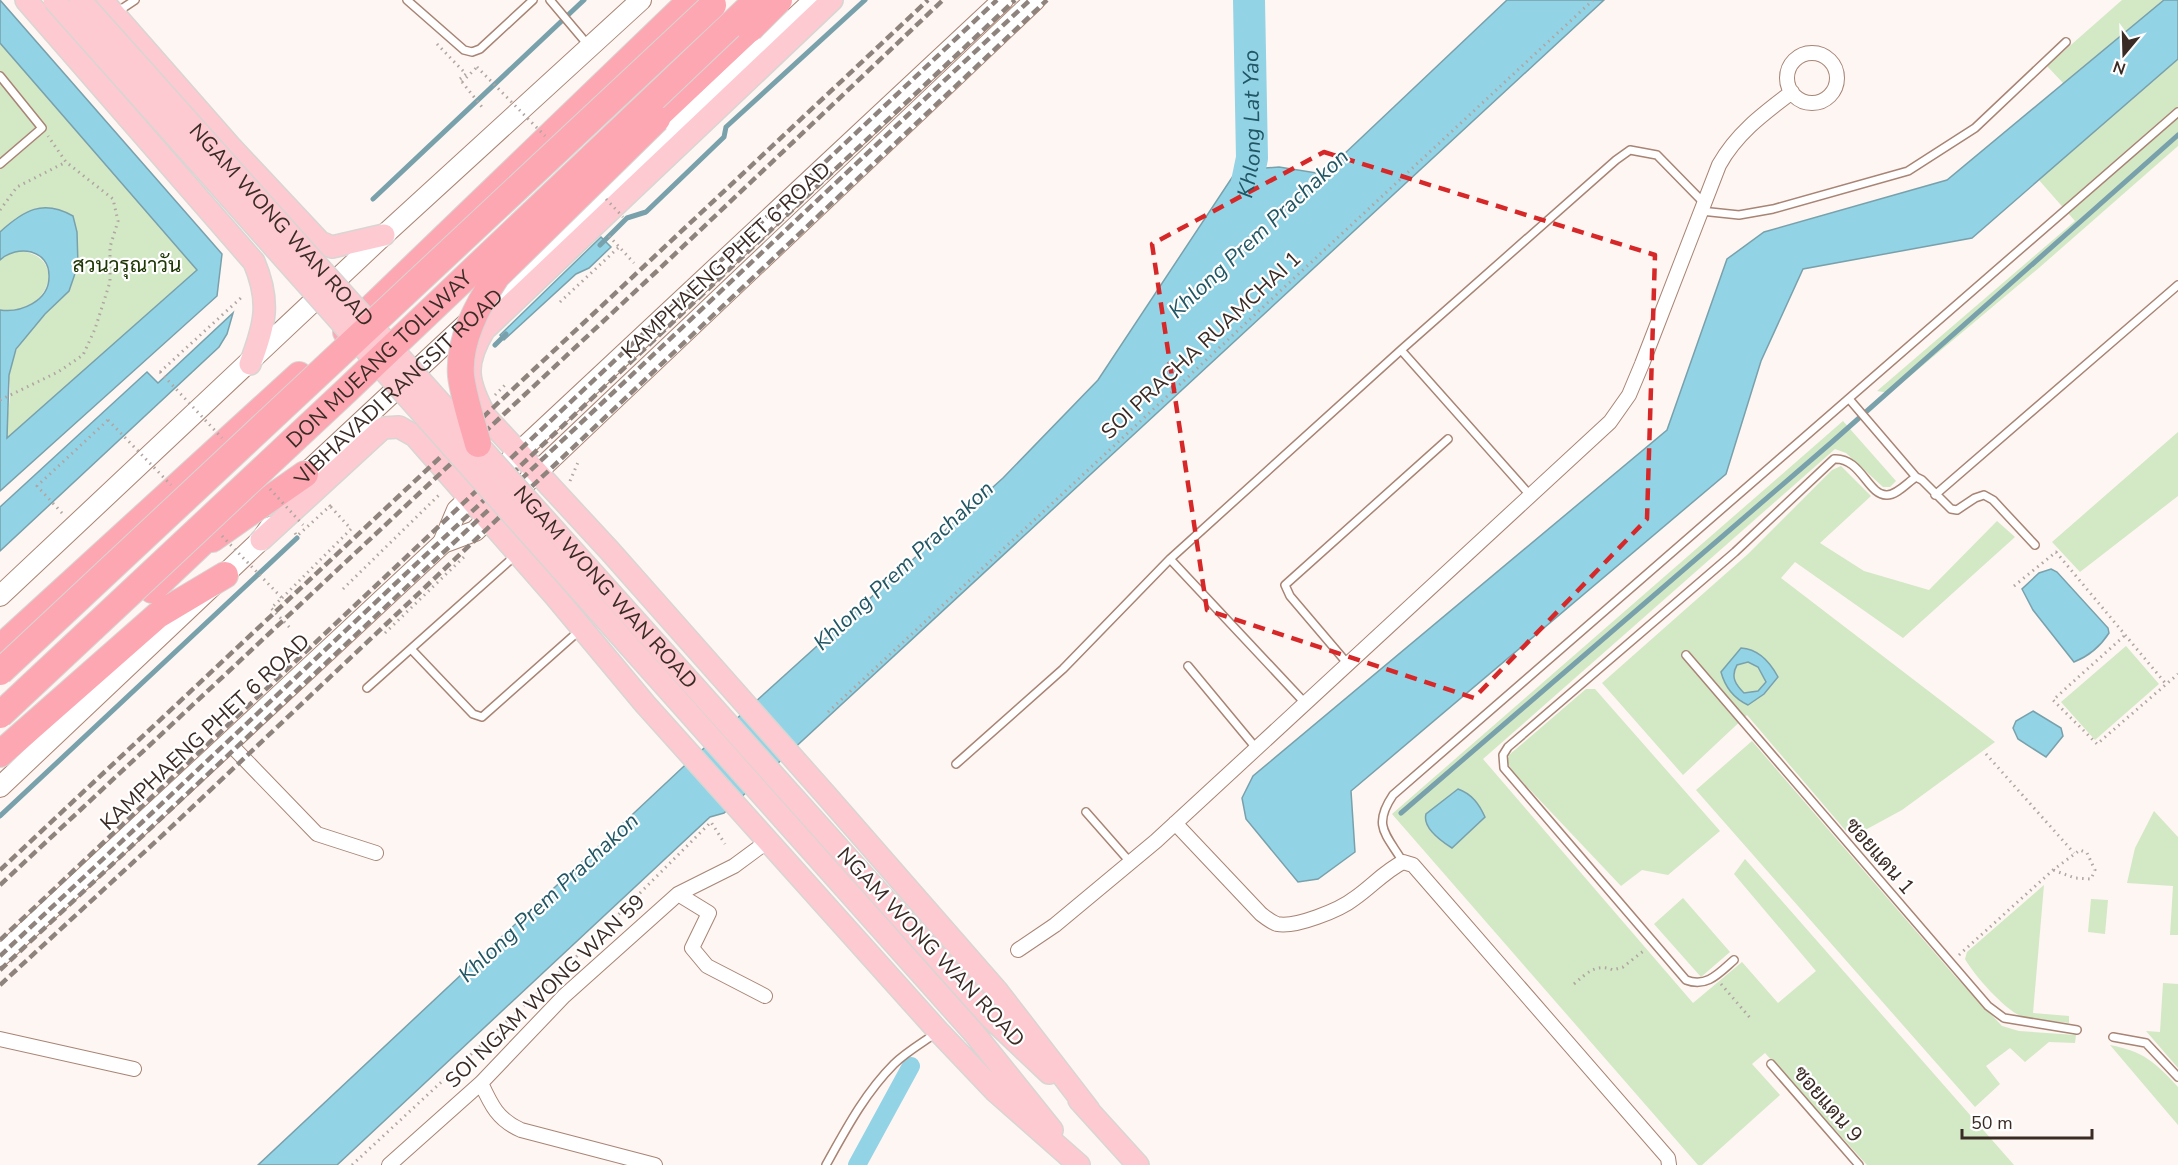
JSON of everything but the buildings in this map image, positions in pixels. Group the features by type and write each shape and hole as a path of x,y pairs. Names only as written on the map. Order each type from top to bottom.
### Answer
{"highway":[{"path":"0,648 316,360 691,0"},
{"name":"DON MUEANG TOLLWAY","path":"0,672 718,0"},
{"name":"DON MUEANG TOLLWAY","path":"0,715 346,391 757,0"},
{"path":"478,444 461,375 464,344 477,305 497,276 779,0"},
{"name":"VIBHAVADI RANGSIT ROAD","path":"0,727 190,555 353,397 680,95 779,0"},
{"path":"190,555 305,474"},
{"path":"0,754 158,615 225,574"}],"main road":[{"path":"26,0 254,262 266,304 263,329 250,364"},
{"name":"NGAM WONG WAN ROAD","path":"54,0 974,1033 1080,1165"},
{"name":"NGAM WONG WAN ROAD","path":"80,0 991,1018 1089,1110 1138,1165"},
{"path":"832,0 484,330 472,351 468,372 473,395 486,417 609,550 826,795 1017,1016 1089,1110"},
{"path":"108,7 287,209 320,242 332,247 384,235"},
{"path":"254,262 271,265 280,263 292,249 294,229 287,209"},
{"path":"261,540 383,428 399,427 415,436 555,596 645,704 938,1031 995,1091 1080,1165"},
{"path":"555,596 540,569 541,556 570,530 582,531 609,550"}],"street":[{"path":"0,596 250,364 384,235 641,0"},
{"name":"VIBHAVADI RANGSIT ROAD","path":"0,787 261,540 305,474 814,0"},
{"name":"KAMPHAENG PHET 6 ROAD","path":"443,543 457,510 1003,0"},
{"name":"KAMPHAENG PHET 6 ROAD","path":"0,956 443,543 475,531 488,519 1035,0"},
{"path":"1018,950 1055,925 1175,824 1529,494 1610,422 1629,395 1719,165 1732,142 1792,92"},
{"path":"229,743 317,834 376,853"},
{"path":"1175,824 1261,915 1276,924 1293,924 1353,900 1403,862 1413,865 1668,1158 1669,1165"},
{"name":"SOI NGAM WONG WAN 59","path":"389,1165 481,1083 564,996 678,894 734,866 768,840"},
{"path":"678,894 709,913 693,948 707,966 765,996"},
{"path":"0,1039 135,1069"},
{"path":"481,1083 495,1112 507,1124 521,1131 655,1165"}],"lane":[{"path":"108,7 135,0"},
{"path":"407,0 464,50 472,52 480,50 533,0"},
{"path":"550,0 590,47"},
{"path":"956,764 1063,669 1170,559 1401,350 1630,150 1657,155 1702,207 1739,215 1851,189 1908,171 1975,128 2066,42"},
{"path":"0,76 42,128 0,164"},
{"path":"1403,862 1383,827 1381,817 1393,795 1850,400 2178,112"},
{"path":"1935,495 2178,285"},
{"path":"1401,350 1529,494"},
{"path":"1850,400 1916,477 1922,480 1951,509 1958,510 1975,498 1984,495 1993,500 2035,545"},
{"path":"1347,663 1290,596 1286,585 1448,439"},
{"path":"1734,960 1701,984 1686,980 1514,781 1504,768 1503,755 1508,747 1735,552 1834,459 1842,458 1855,466 1878,492 1886,496 1916,477"},
{"path":"367,688 518,553"},
{"path":"1170,559 1305,703"},
{"path":"411,649 472,714 482,717 582,629"},
{"name":"ซอยแดน 1","path":"1686,655 1988,1006 2004,1018 2078,1030"},
{"path":"1188,666 1256,748"},
{"path":"1086,812 1131,862"},
{"path":"826,1165 859,1106 878,1082 896,1062 938,1031"},
{"path":"2113,1037 2146,1043 2178,1077"},
{"name":"ซอยแดน 9","path":"1771,1064 1859,1165"}],"path":[{"name":"SOI PRACHA RUAMCHAI 1","path":"828,712 1593,0"},
{"path":"462,82 477,67"},
{"path":"464,72 466,74 460,80 482,107"},
{"path":"0,400 58,372 83,355 95,329 110,282 110,247 118,221 113,199 66,162 42,128"},
{"path":"0,210 17,187 66,162"},
{"path":"604,231 634,263"},
{"path":"560,302 619,247"},
{"path":"160,372 247,292"},
{"path":"47,497 37,486 108,420"},
{"path":"282,598 351,529 328,504 297,536 294,533"},
{"path":"343,589 407,526"},
{"path":"2014,586 2056,552 2166,684"},
{"path":"251,573 260,565"},
{"path":"385,633 452,569"},
{"path":"2124,636 2053,700 2097,744 2178,674"},
{"path":"1986,754 2074,853"},
{"path":"352,1165 577,956 711,822 725,844"},
{"path":"1951,963 2053,870 2074,853 2080,850 2087,853 2094,862 2096,870 2091,879 2075,878 2053,870"},
{"path":"1574,984 1596,968 1605,966 1613,970 1623,967 1654,943"},
{"path":"1715,976 1751,1019"}],"highlighted area":[{"path":"1324,152 1655,255 1647,519 1474,698 1207,610 1152,244"}],"green space":[{"path":"2122,0 2164,0 2064,84 2047,66"},
{"name":"สวนวรุณาวัน","path":"0,43 197,270 7,439 9,375 17,349 32,328 69,291 16,218 0,232"},
{"path":"2178,59 2178,146 2040,267 1890,393 1877,391 2075,221 2038,179"},
{"path":"16,250 34,254 44,263 48,273 47,285 41,296 30,305 17,310 0,310 0,260"},
{"path":"1843,421 1896,481 1890,487 1883,487 1846,453 1835,449 1483,759 1693,1003 1742,962 1778,1003 1816,971 1734,874 1745,859 2014,1165 1867,1165 1765,1053 1752,1064 1780,1095 1702,1165 1698,1165 1392,814"},
{"path":"2178,432 2178,496 2080,572 2052,542"},
{"path":"1841,466 1871,496 1820,543 1864,571 1929,590 1997,521 2015,537 1903,638 1795,562 1781,578 1995,742 1902,810 1856,835 1846,831 1747,715 1683,775 1602,683 1748,554 1832,470"},
{"path":"2126,646 2159,684 2095,740 2061,702"},
{"path":"1586,689 1595,689 1720,831 1668,875 1642,870 1621,886 1513,772 1507,762 1509,755"},
{"path":"1752,741 1953,974 2002,1026 2019,1031 2076,1035 2075,1043 2049,1042 2025,1062 2010,1048 1986,1066 2000,1084 1975,1107 1696,790"},
{"path":"2154,811 2178,837 2178,935 2170,935 2173,886 2127,883 2135,848"},
{"path":"2044,885 2033,1013 2069,1016 2069,1023 2032,1019 2014,1012 1990,991 1965,959 1967,952"},
{"path":"1683,898 1730,952 1701,977 1654,924"},
{"path":"2091,899 2108,900 2105,934 2088,932"},
{"path":"2163,983 2178,984 2178,1068 2146,1031 2160,1032"},
{"path":"2110,1045 2132,1051 2148,1059 2178,1087 2178,1125"}],"water":[{"path":"0,0 222,254 217,296 0,491 0,310 17,309 32,304 44,293 49,277 44,260 31,252 15,252 0,260 0,232 17,218 34,209 52,208 73,216 77,232 78,265 69,291 45,314 16,349 9,375 7,438 197,270 0,43"},
{"name":"Khlong Prem Prachakon","path":"1507,0 1604,0 724,813 710,817 337,1165 258,1165 682,768 1003,478 1098,380 1237,170 1279,167 1323,174"},
{"path":"2164,0 2178,0 2178,59 1972,238 1803,269 1761,361 1726,474 1351,791 1355,852 1318,879 1298,882 1246,819 1242,798 1253,776 1667,430 1727,259 1764,232 1947,180"},
{"path":"601,237 611,247 589,268 576,274 504,340 500,335"},
{"path":"233,313 227,334 219,347 0,551 0,507 147,372 158,383"},
{"path":"2051,569 2057,572 2108,628 2109,633 2098,647 2074,662 2033,610 2022,589 2039,573"},
{"path":"1741,648 1763,657 1778,677 1764,694 1748,705 1730,692 1721,672","holes":["1748,662 1758,667 1766,682 1758,691 1744,693 1735,680 1734,673 1737,665"]},
{"path":"2033,711 2061,728 2063,736 2046,757 2018,739 2013,728 2016,721"},
{"path":"1458,789 1474,800 1485,817 1452,848 1430,829 1426,814"}],"waterway":[{"path":"373,199 584,0"},
{"path":"600,245 627,218 646,212 724,137 726,127 865,0"},
{"name":"Khlong Lat Yao","path":"1241,211 1252,158 1249,0"},
{"path":"1401,813 1832,442 2178,135"},
{"path":"495,345 506,334"},
{"path":"0,816 297,538"},
{"path":"857,1165 911,1066"}],"railway":[{"path":"0,870 928,0"},
{"path":"0,885 656,272 943,0"},
{"path":"0,940 997,0"},
{"path":"0,956 1015,0"},
{"path":"0,970 1030,0"},
{"path":"0,985 166,832 1047,0"}]}
